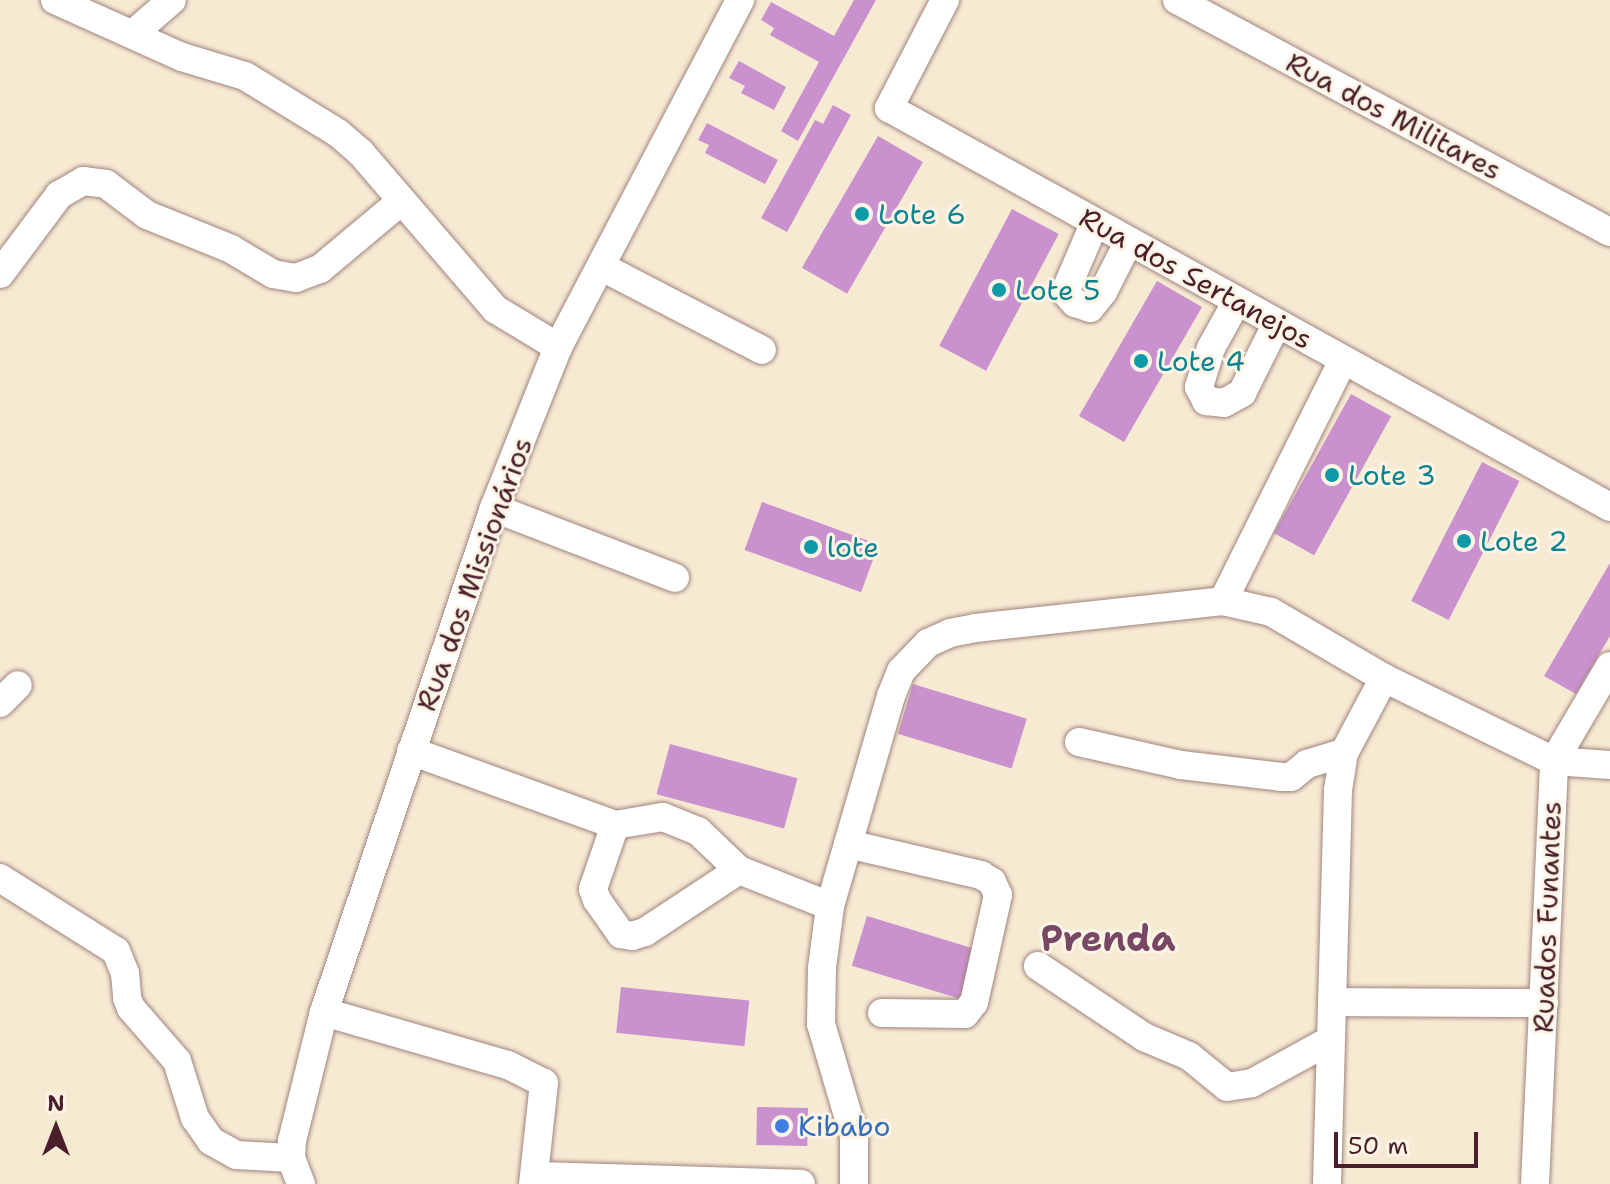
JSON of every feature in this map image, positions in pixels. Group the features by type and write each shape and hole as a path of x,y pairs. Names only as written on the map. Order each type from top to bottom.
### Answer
{"street":[{"path":"55,0 182,57 245,76 286,98 338,133 361,153 495,309 558,347"},
{"path":"134,33 172,0"},
{"name":"Rua dos Missionários","path":"295,1176 298,1113 324,1012 494,508 558,347 740,0"},
{"name":"Rua dos Sertanejos","path":"945,0 889,108 1610,507"},
{"name":"Rua dos Militares","path":"1177,0 1610,232"},
{"path":"0,274 59,195 83,181 106,184 147,215 231,249 273,274 296,278 320,269 400,202"},
{"path":"1095,222 1065,292 1075,303 1090,308 1103,292 1129,241"},
{"path":"602,267 762,350"},
{"path":"1237,301 1211,348 1199,387 1206,401 1224,403 1242,393 1277,323"},
{"path":"1223,601 1343,360"},
{"path":"494,508 675,578"},
{"path":"854,1184 854,1136 821,1024 821,980 830,906 891,696 901,671 928,643 950,633 975,628 1223,601 1271,612 1384,678 1554,761 1610,765"},
{"name":"Ruados Funantes","path":"1535,1184 1554,761 1610,666"},
{"path":"1327,1184 1337,815 1344,753 1384,678"},
{"path":"1079,742 1181,765 1281,777 1291,777 1307,764 1344,753"},
{"path":"411,751 615,825 663,817 698,831 739,870 830,906"},
{"path":"615,825 593,889 597,900 621,934 632,936 645,932 739,870"},
{"path":"848,844 981,875 992,882 998,895 974,1002 965,1014 882,1013"},
{"path":"0,878 116,951 125,973 131,1008 177,1061 195,1118 211,1141 236,1155 295,1176"},
{"path":"1038,966 1144,1037 1189,1056 1227,1087 1252,1083 1329,1041"},
{"path":"1332,1002 1544,1003"},
{"path":"324,1012 508,1065 544,1083 535,1180 801,1184"}],"building":[{"path":"854,0 876,0 798,141 781,131 819,62 770,35 774,28 761,20 771,2 834,36"},
{"path":"739,61 786,87 774,110 741,93 745,86 729,78"},
{"path":"833,105 851,115 787,232 761,218 815,120 823,124"},
{"path":"707,123 778,160 765,184 705,153 709,145 698,140"},
{"name":"Lote 6","path":"878,136 923,162 847,294 802,268"},
{"name":"Lote 5","path":"1012,209 1059,234 986,371 939,346"},
{"name":"Lote 4","path":"1157,281 1202,307 1124,442 1079,416"},
{"name":"Lote 3","path":"1351,394 1391,416 1314,555 1274,533"},
{"name":"Lote 2","path":"1482,462 1519,481 1449,620 1411,601"},
{"name":"lote","path":"762,502 879,544 861,592 745,550"},
{"path":"1610,563 1610,636 1576,694 1544,676"},
{"path":"913,684 1027,719 1012,769 898,734"},
{"path":"670,744 798,778 784,828 657,794"},
{"path":"867,916 981,951 966,1001 852,966"},
{"path":"621,987 749,1000 744,1046 616,1033"},
{"name":"Kibabo","path":"757,1107 808,1108 807,1146 756,1145"}],"place":[{"name":"Lote 6","path":"862,214"},
{"name":"Lote 5","path":"999,290"},
{"name":"Lote 4","path":"1141,361"},
{"name":"Lote 3","path":"1332,475"},
{"name":"Lote 2","path":"1464,541"},
{"name":"lote","path":"811,547"},
{"name":"Kibabo","path":"782,1126"}],"district":[{"name":"Prenda","path":"1108,939"}]}
